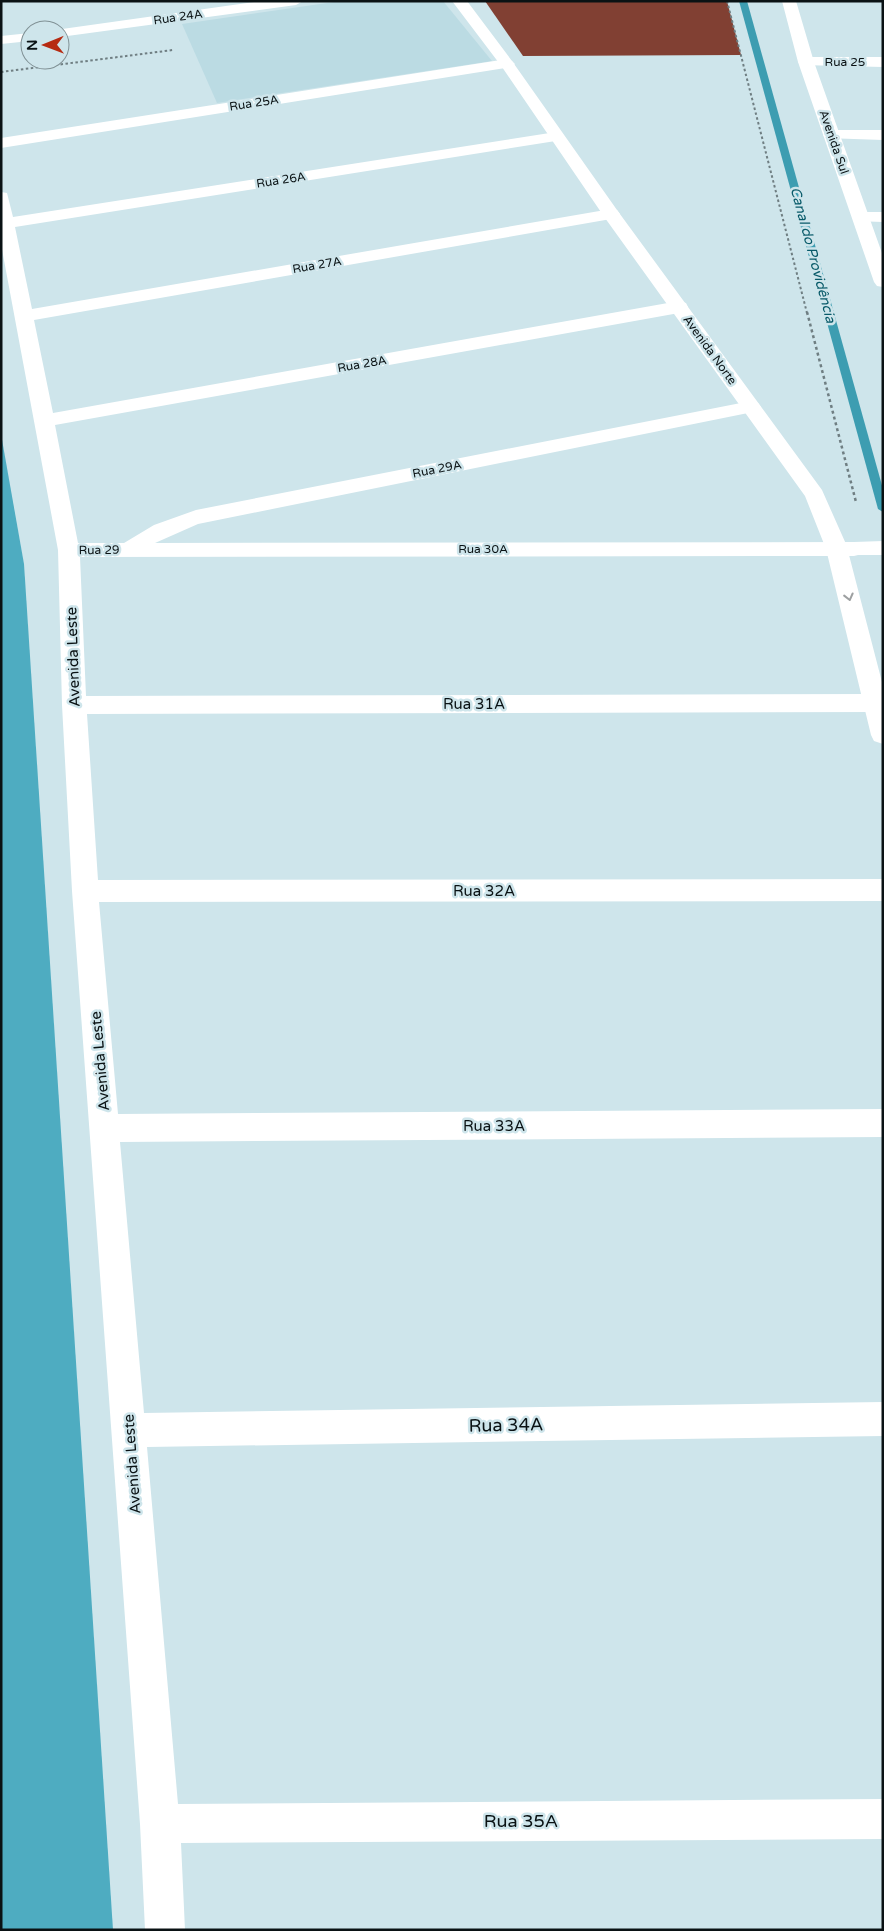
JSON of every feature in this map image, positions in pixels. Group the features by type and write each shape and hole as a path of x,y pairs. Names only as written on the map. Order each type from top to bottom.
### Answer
{"street":[{"name":"Rua 24A","path":"70,32 296,1"},
{"name":"Avenida Norte","path":"459,1 507,64 611,214 815,495 846,549 875,703 883,735"},
{"name":"Avenida Sul","path":"789,1 806,62 883,282"},
{"path":"1,40 20,38"},
{"name":"Rua 25","path":"806,62 883,62"},
{"name":"Rua 25A","path":"1,143 507,64"},
{"path":"831,135 883,135"},
{"name":"Rua 26A","path":"3,210 556,137"},
{"name":"Avenida Leste","path":"3,210 69,550 74,705 85,891 106,1128 160,1824 166,1930"},
{"name":"Rua 27A","path":"24,316 611,214"},
{"path":"861,217 883,217"},
{"name":"Rua 28A","path":"44,421 679,307"},
{"name":"Rua 29A","path":"130,549 159,530 196,517 751,407"},
{"name":"Rua 30A","path":"130,549 883,548"},
{"name":"Rua 29","path":"69,550 130,549"},
{"name":"Rua 31A","path":"74,705 875,703"},
{"name":"Rua 32A","path":"85,891 883,890"},
{"name":"Rua 33A","path":"106,1128 883,1124"},
{"name":"Rua 34A","path":"129,1430 883,1419"},
{"name":"Rua 35A","path":"160,1824 883,1819"}],"path":[{"path":"727,1 858,511"},
{"path":"1,72 173,50"}],"shaded area":[{"path":"341,1 443,1 492,61 217,103 182,24"},
{"path":"1,434 24,564 113,1930 1,1930"}],"building":[{"path":"485,1 727,1 741,55 523,56"}],"waterway":[{"name":"Canal do Providência","path":"743,1 883,509"}]}
